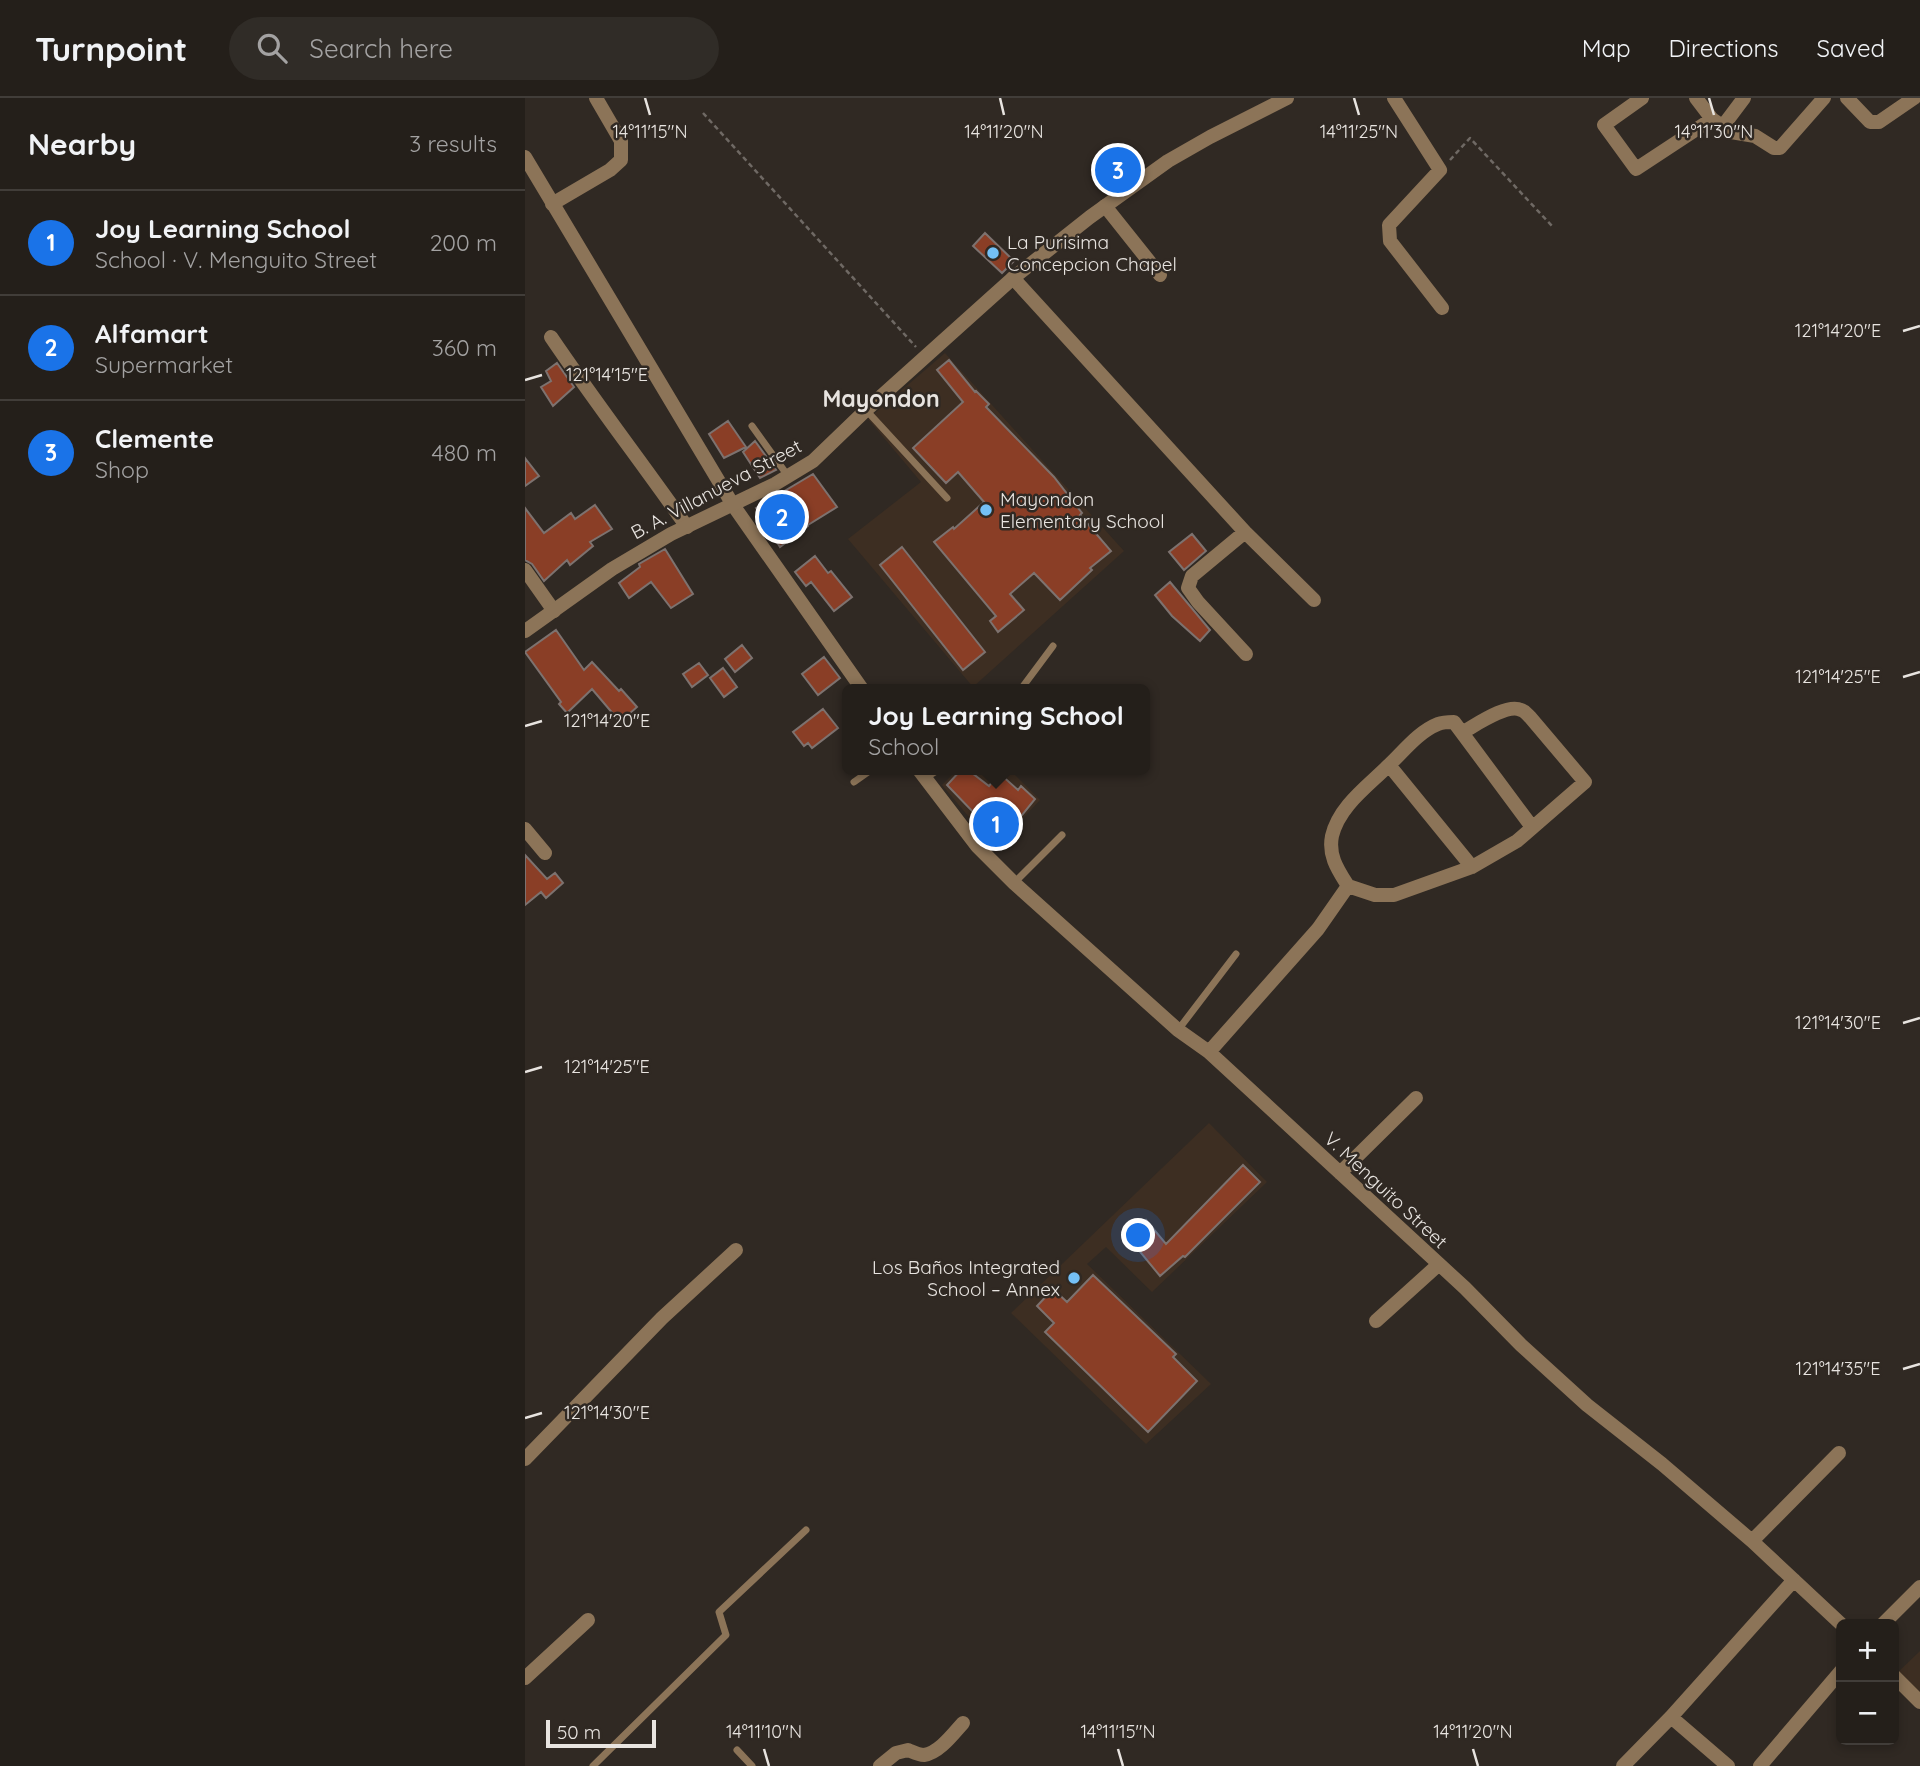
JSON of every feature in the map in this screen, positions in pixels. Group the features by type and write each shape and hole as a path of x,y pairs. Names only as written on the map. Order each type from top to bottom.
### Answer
{"street":[{"path":"552,204 610,170 621,160 621,141 596,98"},
{"name":"B. A. Villanueva Street","path":"525,631 612,569 671,534 733,505 813,461 1013,278 1105,206 1168,161 1210,136 1287,98"},
{"path":"1394,98 1440,170 1389,225 1390,240 1442,308"},
{"path":"1642,98 1604,125 1636,169 1718,122 1744,98"},
{"path":"1696,98 1731,132 1755,136 1774,148 1780,148 1824,98"},
{"path":"1856,101 1870,122 1879,122 1915,98"},
{"path":"526,162 733,505 858,684"},
{"path":"1105,206 1160,275"},
{"path":"1013,278 1245,532 1314,600"},
{"path":"551,337 687,527"},
{"path":"1245,532 1192,576 1188,588 1246,654"},
{"path":"525,570 554,611"},
{"path":"1463,732 1511,708 1520,709 1530,717 1585,782 1517,841 1472,867 1394,895 1375,895 1348,886 1331,856 1332,839 1343,814 1359,793 1416,737 1436,724 1454,722 1532,827"},
{"path":"1389,765 1472,867"},
{"name":"V. Menguito Street","path":"928,775 977,846 1014,883 1178,1030 1209,1052 1587,1405 1662,1464 1752,1541 1836,1619"},
{"path":"525,829 545,852"},
{"path":"1209,1052 1318,929 1348,886"},
{"path":"1341,1173 1416,1098"},
{"path":"525,1459 662,1318 736,1250"},
{"path":"1376,1321 1438,1265"},
{"path":"1752,1541 1839,1453"},
{"path":"1623,1766 1671,1717 1794,1580"},
{"path":"1888,1619 1920,1587"},
{"path":"525,1678 588,1620"},
{"path":"1760,1766 1836,1677"},
{"path":"1899,1681 1920,1702"},
{"path":"1671,1717 1728,1766"},
{"path":"880,1766 896,1753 908,1750 921,1755 939,1748 963,1723"}],"lane":[{"path":"866,410 947,498"},
{"path":"752,426 788,476"},
{"path":"1025,684 1053,646"},
{"path":"854,782 864,775"},
{"path":"1014,883 1062,835"},
{"path":"1178,1030 1236,954"},
{"path":"593,1766 726,1635 719,1612 806,1530"},
{"path":"737,1750 752,1766"}],"path":[{"path":"703,113 926,358"},
{"path":"1440,170 1470,138 1552,226"}],"shaded area":[{"name":"Mayondon Elementary School","path":"945,353 1124,551 976,684 970,684 848,539 921,482 868,419"},
{"path":"952,775 983,775 987,779 992,775 1015,775 1040,800 995,848 942,785"},
{"name":"Los Baños Integrated School – Annex","path":"1209,1123 1267,1182 1152,1292 1106,1247 1087,1264 1211,1384 1146,1444 1011,1313"},
{"path":"1920,1651 1920,1703 1899,1681 1899,1671"}],"building":[{"name":"La Purisima Concepcion Chapel","path":"985,233 1014,261 1002,273 973,246"},
{"path":"949,360 975,392 989,404 986,407 1054,477 1082,513 1080,515 1111,551 1090,568 1092,570 1060,600 1034,573 1010,594 1024,610 998,632 990,621 996,616 934,542 953,527 954,529 984,502 958,472 946,483 913,448 963,402 937,370"},
{"path":"557,363 574,387 553,406 541,387 551,381 546,371"},
{"path":"728,421 746,447 724,458 709,434"},
{"path":"755,441 776,470 760,478 743,452"},
{"path":"525,458 539,476 525,486"},
{"path":"813,474 837,507 780,547 756,508"},
{"path":"595,505 612,529 590,542 593,546 570,565 567,560 544,581 532,564 525,560 525,508 544,533 571,513 575,519"},
{"path":"1192,534 1206,551 1184,570 1169,552"},
{"path":"902,547 985,652 963,670 880,565"},
{"path":"665,549 693,594 671,608 651,582 629,598 619,583 640,567 639,564"},
{"path":"815,556 852,597 834,611 811,582 806,586 795,572"},
{"path":"1170,582 1210,630 1200,641 1172,616 1155,595"},
{"path":"556,630 584,670 592,662 637,707 620,722 592,689 567,713 559,704 561,702 525,652"},
{"path":"742,645 752,658 735,672 725,659"},
{"path":"824,657 840,678 818,695 802,674"},
{"path":"699,663 708,675 692,687 683,674"},
{"path":"723,668 737,687 724,697 710,678"},
{"path":"823,709 838,728 812,748 808,743 804,746 793,732"},
{"path":"956,775 975,775 989,786 997,775 1001,775 1018,790 1021,786 1035,799 1001,841 947,785"},
{"path":"525,855 547,879 555,873 563,883 546,898 541,892 525,905"},
{"path":"1243,1165 1260,1182 1185,1257 1160,1276 1127,1236 1146,1220 1166,1244"},
{"path":"1093,1275 1176,1354 1173,1357 1197,1381 1148,1432 1045,1332 1054,1323 1037,1306 1053,1289 1067,1302"}],"place":[{"name":"Clemente","path":"1118,170"},
{"name":"La Purisima Concepcion Chapel","path":"993,253"},
{"name":"Mayondon Elementary School","path":"986,510"},
{"name":"Alfamart","path":"782,517"},
{"name":"Joy Learning School","path":"996,824"},
{"name":"Los Baños Integrated School – Annex","path":"1074,1278"}],"district":[{"name":"Mayondon","path":"881,398"}]}
